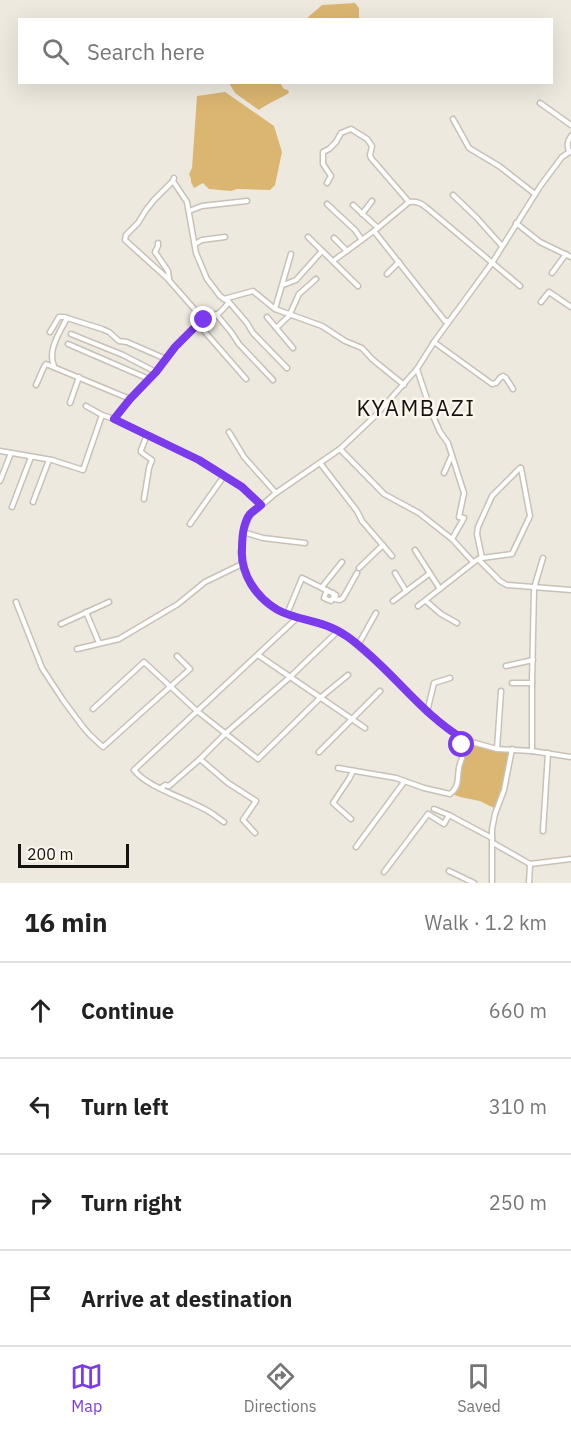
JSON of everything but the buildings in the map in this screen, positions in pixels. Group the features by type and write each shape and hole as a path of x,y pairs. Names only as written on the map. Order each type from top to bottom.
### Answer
{"street":[{"path":"540,103 571,125"},
{"path":"453,119 469,148 499,165 535,194"},
{"path":"327,183 331,176 323,164 323,152 330,149 341,133 351,129 359,133 372,146 371,158 409,202 421,203 520,286"},
{"path":"571,136 567,146 570,152 562,157 535,194 492,262 404,386 340,449 276,493 250,515 243,532 242,564 260,597 274,608 287,614 328,626 348,637 387,671 427,712 465,740 497,749 571,757"},
{"path":"229,302 224,309 208,320 203,319 169,280 125,240 124,237 138,223 154,200 174,180 187,202 198,260 207,279 216,291 229,302 247,323 253,333 287,368"},
{"path":"453,195 476,216 501,246"},
{"path":"189,212 202,206 247,201"},
{"path":"362,214 372,201"},
{"path":"333,261 376,230 409,202"},
{"path":"327,204 363,240"},
{"path":"353,205 376,230 445,321 449,321"},
{"path":"516,223 540,242 571,257"},
{"path":"195,244 202,240 225,237"},
{"path":"308,237 358,286"},
{"path":"334,238 347,251"},
{"path":"158,243 155,252 168,271 169,280"},
{"path":"283,285 296,280 322,251"},
{"path":"275,309 291,254"},
{"path":"552,273 566,254"},
{"path":"387,274 399,261"},
{"path":"276,328 289,316 299,294 316,279"},
{"path":"224,298 253,291 275,309 322,326 345,341 362,348 404,386"},
{"path":"541,302 549,292 571,306"},
{"path":"216,314 239,344 273,380"},
{"path":"50,332 59,317 67,318 102,329 119,341 127,342 166,359"},
{"path":"267,317 293,348"},
{"path":"54,367 52,361 54,345 67,318"},
{"path":"114,419 175,347 203,319"},
{"path":"198,324 246,379"},
{"path":"71,334 123,355 156,372"},
{"path":"434,342 492,384 503,376 513,389"},
{"path":"68,344 149,379"},
{"path":"36,385 46,364 130,399"},
{"path":"417,369 431,411 440,432 448,443 464,493 459,516 464,519 452,539"},
{"path":"70,403 79,377"},
{"path":"86,406 199,460 242,487 261,505"},
{"path":"0,451 49,460 83,470 102,415"},
{"path":"229,432 244,457 276,493"},
{"path":"144,499 152,460 141,452 147,435"},
{"path":"340,449 384,494 419,513 478,560 500,581 507,585 571,590"},
{"path":"0,480 11,453"},
{"path":"12,507 31,457"},
{"path":"444,473 451,457"},
{"path":"33,502 49,460"},
{"path":"320,464 357,511 362,521 392,556"},
{"path":"418,606 478,560 512,554 530,516 521,468 492,496 478,526 478,560"},
{"path":"190,524 224,476"},
{"path":"243,532 263,538 305,543"},
{"path":"335,594 335,599 343,598 358,570 383,545"},
{"path":"414,550 440,589"},
{"path":"532,751 534,588 543,558"},
{"path":"322,587 342,562"},
{"path":"77,649 119,639 178,604 205,582 242,564"},
{"path":"395,573 406,591"},
{"path":"393,601 429,573"},
{"path":"287,614 302,578 335,594"},
{"path":"327,590 324,598 331,601 335,594"},
{"path":"426,601 441,614 457,623"},
{"path":"16,602 42,668 83,727 103,747 190,669 177,656"},
{"path":"61,624 109,602"},
{"path":"86,612 99,643"},
{"path":"358,645 376,613"},
{"path":"224,822 210,812 138,775 134,770 297,618"},
{"path":"161,788 165,785 169,786 200,759 338,631"},
{"path":"258,655 365,728"},
{"path":"506,666 533,660"},
{"path":"93,709 144,662 197,711 258,759 320,698 348,675"},
{"path":"427,712 435,683 450,678"},
{"path":"512,683 532,683"},
{"path":"319,752 380,690"},
{"path":"497,749 501,692"},
{"path":"338,768 396,778 450,794 458,785 461,748 465,740"},
{"path":"492,883 492,840 495,814 504,790 512,749"},
{"path":"543,831 548,753"},
{"path":"200,759 228,783 256,801 243,819 255,833"},
{"path":"351,819 333,803 353,771"},
{"path":"356,847 404,782"},
{"path":"434,809 449,815 530,864 571,859"},
{"path":"384,872 428,814 444,824 449,815"},
{"path":"529,883 530,864"},
{"path":"449,871 474,883"}],"shaded area":[{"path":"355,3 359,8 359,18 307,18 322,5"},
{"path":"230,84 281,84 289,93 259,110 235,93"},
{"path":"225,92 274,126 282,152 275,185 270,190 209,189 203,183 194,188 191,182 189,174 192,168 197,96"},
{"path":"466,743 509,753 497,807 452,794 459,789 463,745"}],"district":[{"name":"KYAMBAZI","path":"416,408"}],"route":[{"path":"204,320 175,347 114,419 199,460 242,487 261,505 250,515 243,532 242,552 245,573 260,597 281,612 328,626 348,637 387,671 427,712 465,740 462,745"}]}
